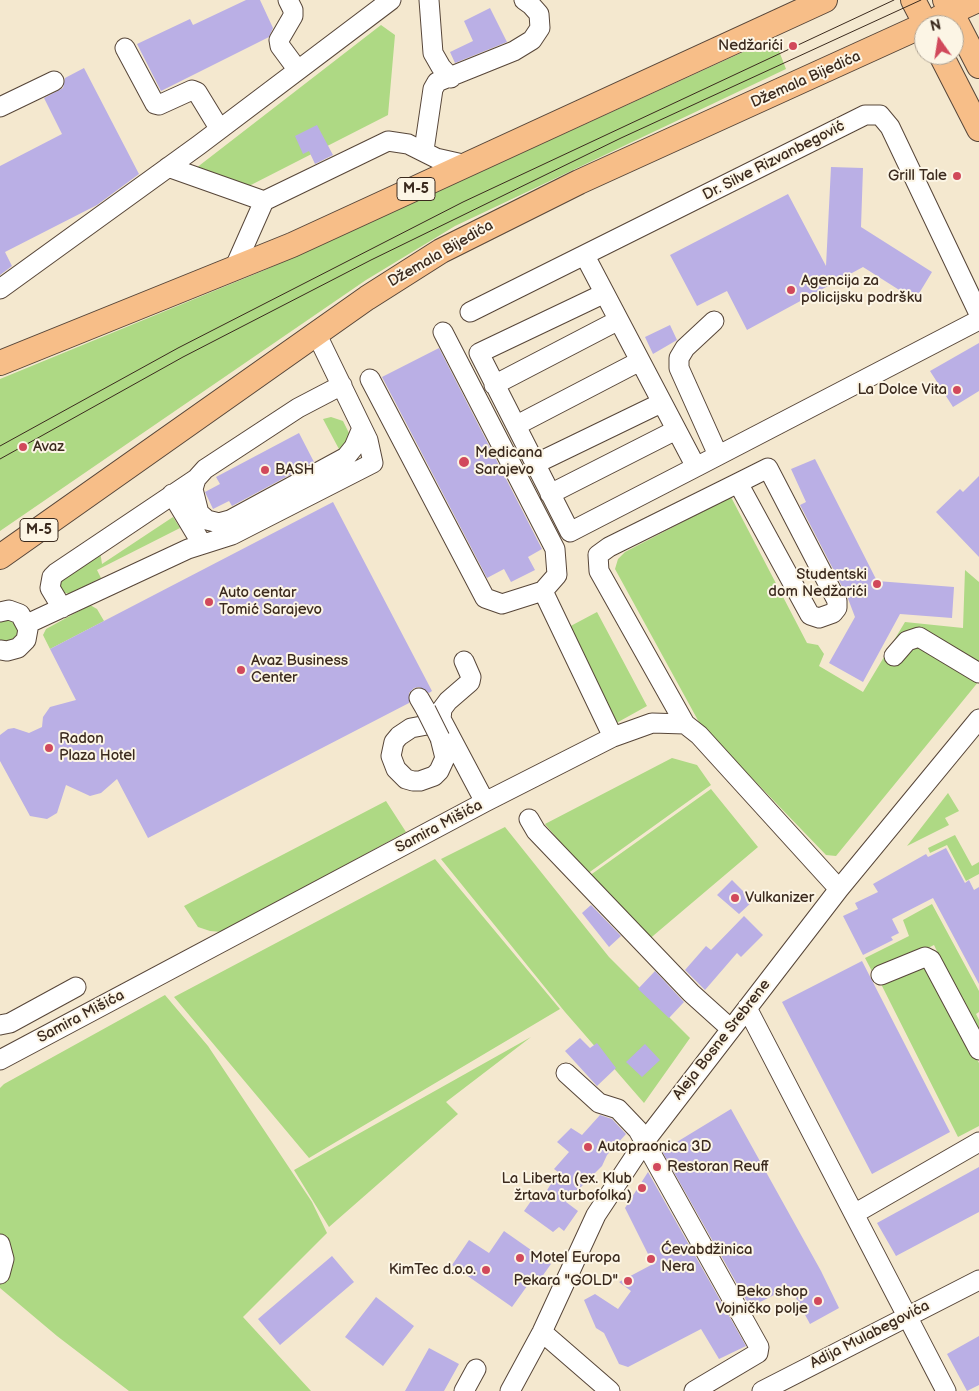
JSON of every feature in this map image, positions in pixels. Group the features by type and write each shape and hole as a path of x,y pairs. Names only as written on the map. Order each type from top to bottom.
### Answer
{"main road":[{"name":"M-5","path":"0,363 233,270 349,220 825,0"},
{"path":"913,0 920,15"},
{"name":"Džemala Bijedića","path":"938,15 949,6 978,0"},
{"path":"949,6 979,66"},
{"name":"Džemala Bijedića","path":"0,557 401,276 480,230 914,30"},
{"path":"946,65 979,129"}],"street":[{"path":"288,0 293,10 293,16 279,40 280,46 298,69"},
{"path":"0,288 168,167 391,0"},
{"path":"429,0 433,53 441,67 451,78"},
{"path":"424,150 433,88 438,82 514,51 532,40 540,28 539,14 531,4 524,0"},
{"path":"125,48 155,104 159,105 192,90 197,92 219,128"},
{"path":"0,107 54,81"},
{"name":"Dr. Silve Rizvanbegović","path":"470,312 865,115 880,115 890,127 979,314"},
{"path":"233,270 264,201 388,141 424,150 436,158 467,166"},
{"path":"168,167 264,201"},
{"path":"585,256 603,294 696,467"},
{"path":"603,294 479,352 494,385 517,426 570,532 979,320"},
{"path":"494,385 617,320"},
{"path":"714,321 685,348 679,358 679,368 718,456"},
{"path":"370,379 485,598 502,604 543,590 558,575 555,549 442,332"},
{"path":"27,624 202,544 232,535 373,463 372,451 362,428 317,335"},
{"path":"517,426 640,361"},
{"path":"62,608 50,588 52,577 196,479 205,469 298,408 342,385"},
{"path":"536,464 661,402"},
{"path":"196,479 194,489 199,513 207,520 219,523 230,520 346,457 354,447 362,428"},
{"path":"550,494 676,430"},
{"path":"738,482 810,615 819,618 833,613 837,608 837,601 768,468 738,482 609,547 598,555 599,570 685,724 700,735 839,889"},
{"path":"172,494 202,544"},
{"path":"543,590 613,737"},
{"path":"0,612 15,611 27,624 28,635 23,645 13,651 0,650"},
{"path":"894,656 907,641 919,636 979,673"},
{"path":"464,661 471,677 470,682 432,716 485,802"},
{"name":"Aleja Bosne Srebrene","path":"510,1391 542,1332 596,1215 645,1141 839,889 979,719"},
{"name":"Samira Mišića","path":"0,1060 485,802 613,737 652,723 685,724"},
{"path":"529,819 536,831 691,993 731,1030"},
{"path":"881,975 925,957 930,960 979,1050"},
{"path":"0,1025 10,1023 76,987"},
{"path":"747,1008 909,1316 946,1391"},
{"path":"566,1073 599,1104 618,1109 638,1130 759,1347 758,1353 694,1391"},
{"path":"854,1214 979,1142"},
{"path":"0,1244 4,1259 0,1274"},
{"name":"Adija Mulabegovića","path":"762,1391 979,1280"},
{"path":"542,1332 610,1391"},
{"path":"464,1391 476,1369"}],"green space":[{"path":"381,25 395,35 388,115 247,187 191,172"},
{"path":"774,38 786,69 455,226 366,280 0,531 0,379 265,270"},
{"path":"331,417 343,421 349,433 349,440 340,451 323,419"},
{"path":"731,497 807,643 818,645 824,654 819,666 863,692 905,622 963,628 965,570 979,582 979,681 836,856 826,855 700,724 615,569 618,559 625,552"},
{"path":"173,517 180,528 97,570 101,578 70,594 61,592 57,580 100,551 102,564"},
{"path":"90,605 97,609 104,621 50,649 43,635 46,629"},
{"path":"597,612 647,706 611,726 565,629"},
{"path":"12,616 22,630 13,644 0,642 0,618"},
{"path":"672,758 697,765 711,785 587,874 545,824"},
{"path":"711,789 758,847 647,941 589,876"},
{"path":"948,793 959,811 945,818 949,825 907,846"},
{"path":"386,801 406,832 222,932 198,927 184,906"},
{"path":"505,827 609,957 690,1038 644,1103 565,1012 441,859"},
{"path":"955,835 972,866 979,862 979,874 966,881 947,845 930,853 928,848"},
{"path":"435,859 560,1009 309,1158 174,997"},
{"path":"932,904 979,991 979,1012 976,1014 979,1020 979,1038 934,945 874,975 865,958 909,936 903,920"},
{"path":"926,962 979,1063 979,1126 958,1137 881,984"},
{"path":"165,995 208,1046 312,1202 327,1233 243,1317 311,1391 129,1391 57,1336 0,1288 0,1088 4,1084"},
{"path":"531,1037 446,1102 458,1114 329,1227 294,1170"}],"building":[{"path":"246,0 260,0 273,28 269,37 161,91 137,44 190,19 193,25"},
{"path":"490,8 507,42 455,63 450,52 473,41 464,21"},
{"path":"84,68 139,174 97,205 5,252 12,266 0,275 0,166 62,134 44,98 63,88 65,78"},
{"path":"317,125 333,155 315,164 309,151 303,154 295,136"},
{"path":"831,167 863,168 861,227 932,272 915,300 863,267 747,330 727,291 697,306 670,255 788,194 826,266"},
{"path":"670,325 677,340 653,354 645,337"},
{"path":"979,343 979,391 953,407 930,371"},
{"name":"Medicana Sarajevo","path":"439,348 542,549 528,557 535,570 511,582 504,569 487,578 382,377"},
{"name":"BASH","path":"299,433 314,462 232,506 229,501 213,509 205,492 220,484 216,477"},
{"name":"Studentski dom Nedžarići","path":"815,459 877,581 954,587 952,618 900,614 863,682 829,663 855,617 847,596 800,505 806,502 791,469"},
{"path":"979,476 979,557 936,512 960,489 963,492"},
{"name":"Avaz Business Center","path":"333,502 432,691 429,693 419,687 414,688 409,693 409,703 148,838 117,779 101,793 90,796 66,785 57,813 47,819 30,816 0,761 0,735 8,729 14,728 29,733 42,727 43,717 50,707 76,700 50,649"},
{"path":"946,848 965,883 969,880 974,890 979,887 979,984 933,898 892,919 899,933 891,937 893,940 863,955 843,916 858,909 855,903 878,892 873,884 926,854 928,857"},
{"name":"Vulkanizer","path":"732,880 753,901 739,914 717,895"},
{"path":"591,905 621,936 609,947 582,913"},
{"path":"744,916 763,935 741,957 737,953 705,990 685,970 706,946 711,950"},
{"path":"862,961 950,1132 872,1174 782,1002"},
{"path":"655,971 684,1002 669,1018 638,989"},
{"path":"580,1038 590,1048 597,1043 616,1068 597,1086 565,1051"},
{"path":"645,1044 660,1060 642,1077 626,1062"},
{"path":"731,1109 821,1271 839,1308 810,1324 790,1287 750,1307 662,1151"},
{"name":"Autopraonica 3D","path":"600,1115 612,1119 626,1134 607,1155 602,1166 566,1202 578,1211 564,1231 559,1227 553,1232 524,1211 536,1194 543,1197 558,1172 554,1169 569,1152 557,1142 571,1128 582,1135"},
{"path":"979,1167 979,1212 896,1256 877,1223"},
{"path":"648,1172 746,1346 719,1359 701,1329 628,1367 619,1364 604,1333 596,1328 584,1300 595,1294 618,1309 631,1291 619,1282 653,1264 625,1208"},
{"path":"504,1231 551,1264 536,1285 530,1282 512,1307 452,1265 469,1240 489,1253"},
{"path":"332,1256 354,1282 280,1345 258,1319"},
{"path":"376,1297 414,1326 383,1366 345,1337"},
{"path":"979,1336 979,1385 967,1391 947,1354"},
{"path":"429,1348 459,1364 444,1391 405,1391"}],"tram line":[{"path":"0,446 178,348 463,202 894,0"},
{"path":"0,459 183,357 371,260 621,138 921,0"}],"place":[{"name":"Nedžarići","path":"793,46"},
{"name":"Grill Tale","path":"957,176"},
{"name":"Agencija za policijsku podršku","path":"791,290"},
{"name":"La Dolce Vita","path":"957,390"},
{"name":"Avaz","path":"23,447"},
{"name":"Medicana Sarajevo","path":"464,462"},
{"name":"BASH","path":"265,470"},
{"name":"Studentski dom Nedžarići","path":"877,584"},
{"name":"Auto centar Tomić Sarajevo","path":"209,602"},
{"name":"Avaz Business Center","path":"241,670"},
{"name":"Radon Plaza Hotel","path":"49,748"},
{"name":"Vulkanizer","path":"735,898"},
{"name":"Autopraonica 3D","path":"588,1147"},
{"name":"Restoran Reuff","path":"657,1167"},
{"name":"La Liberta (ex. Klub žrtava turbofolka)","path":"642,1188"},
{"name":"Motel Europa","path":"520,1258"},
{"name":"Ćevabdžinica Nera","path":"651,1259"},
{"name":"KimTec d.o.o.","path":"486,1270"},
{"name":"Pekara \"GOLD\"","path":"628,1281"},
{"name":"Beko shop Vojničko polje","path":"818,1301"}]}
